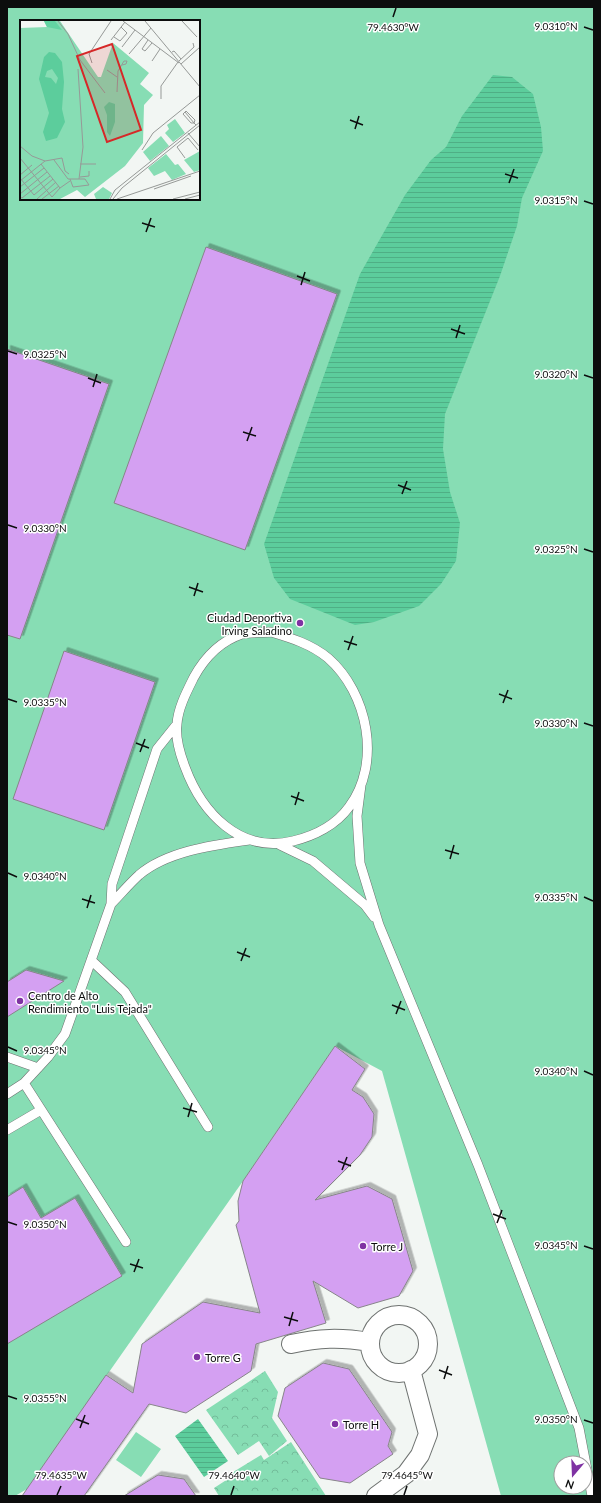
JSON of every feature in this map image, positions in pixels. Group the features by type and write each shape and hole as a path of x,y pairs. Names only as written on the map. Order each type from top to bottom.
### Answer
{"street":[{"path":"393,1315 413,1318 423,1326 428,1338 427,1351 422,1363 411,1370 400,1373 388,1371 378,1364 371,1354 369,1342 376,1324 393,1315"},
{"path":"290,1344 312,1334 369,1342"},
{"path":"376,1496 406,1474 420,1455 428,1434 411,1370"}],"lane":[{"path":"249,840 226,827 205,807 191,785 179,752 177,724 185,695 200,666 222,643 244,634 271,632 302,641 328,658 341,673 356,695 361,708 367,734 367,760 361,785 357,816 360,863 379,925 478,1165 579,1428 592,1496"},
{"path":"7,1094 24,1083 65,1034 111,904 112,884 158,749 177,724"},
{"path":"280,845 305,838 332,825 349,808 361,785"},
{"path":"111,904 139,875 155,865 178,855 202,848 249,840 280,845 313,861 365,905 379,925"},
{"path":"91,960 125,992 208,1127"},
{"path":"7,1057 38,1068"},
{"path":"24,1083 126,1242"},
{"path":"7,1130 41,1110"}],"green space":[{"name":"Ciudad Deportiva Irving Saladino","path":"7,7 594,7 594,1496 501,1496 382,1071 335,1046 243,1181 27,1489 15,1496 7,1496"},
{"path":"265,1371 278,1392 272,1418 287,1441 269,1456 259,1441 238,1455 206,1410"},
{"path":"136,1432 161,1449 141,1477 116,1460"},
{"path":"291,1442 326,1496 219,1496 214,1488 231,1477 230,1474 261,1455 264,1460"}],"shaded area":[{"path":"493,75 512,77 533,94 541,127 543,151 522,198 517,226 500,276 445,414 443,449 450,492 460,523 456,561 441,584 419,606 374,622 355,625 290,599 274,578 264,544 360,274 405,195 431,160 446,147 462,116"},
{"path":"198,1419 228,1461 204,1477 175,1436"}],"building":[{"path":"206,247 337,294 245,550 114,503"},
{"path":"7,349 109,384 20,639 7,635"},
{"path":"64,651 155,682 104,830 13,799"},
{"name":"Centro de Alto Rendimiento \"Luis Tejada\"","path":"26,970 64,981 7,1017 7,982"},
{"path":"335,1046 365,1069 352,1090 363,1097 374,1114 372,1137 360,1155 315,1200 367,1186 392,1199 413,1271 399,1296 358,1308 313,1281 326,1323 256,1344 251,1371 186,1413 149,1404 84,1496 22,1496 106,1375 133,1393 142,1344 203,1302 260,1313 236,1225 239,1221 238,1201 243,1181"},
{"path":"23,1187 41,1218 75,1198 122,1276 7,1344 7,1197"},
{"name":"Torre H","path":"323,1363 349,1369 392,1432 388,1446 393,1454 350,1483 320,1478 278,1416 285,1388"},
{"path":"158,1475 184,1479 196,1496 124,1496"}],"place":[{"name":"Ciudad Deportiva Irving Saladino","path":"300,623"},
{"name":"Centro de Alto Rendimiento \"Luis Tejada\"","path":"20,1001"},
{"name":"Torre J","path":"363,1246"},
{"name":"Torre G","path":"197,1357"},
{"name":"Torre H","path":"335,1424"}]}
